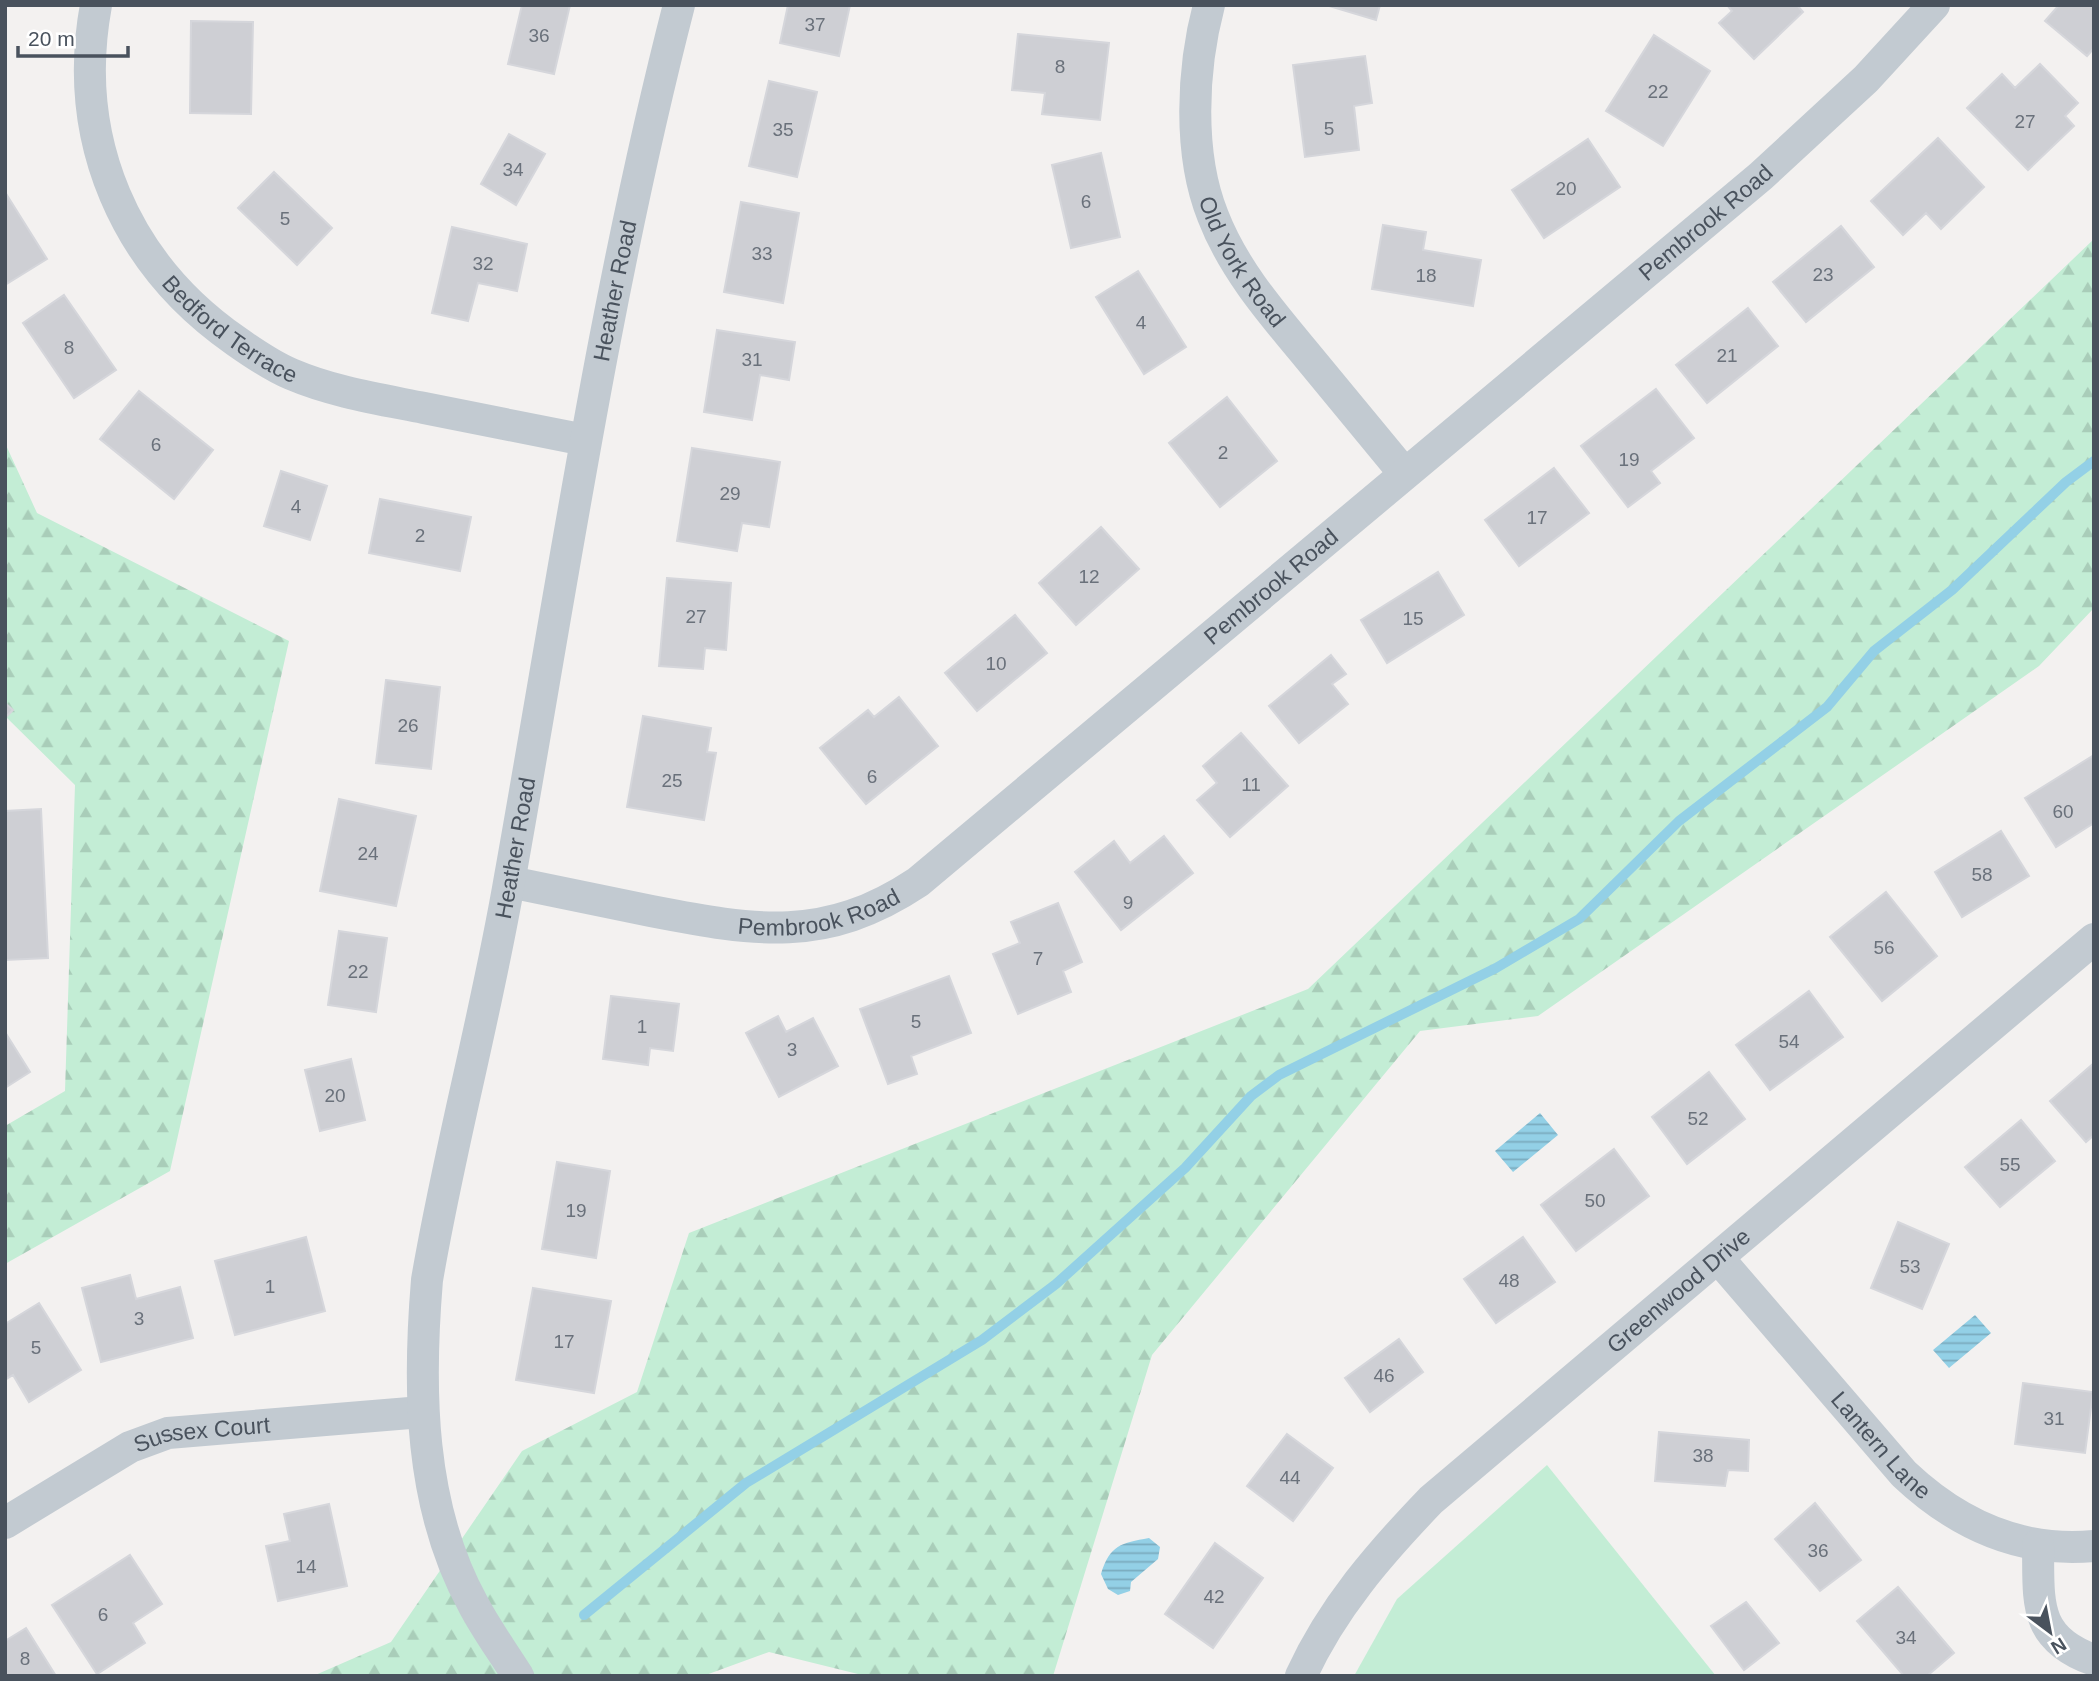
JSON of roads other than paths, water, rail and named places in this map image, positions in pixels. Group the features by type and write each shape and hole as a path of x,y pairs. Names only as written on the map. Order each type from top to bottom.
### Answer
{"street":[{"name":"Bedford Terrace","path":"96,5 88,79 105,167 120,209 140,245 190,307 261,358 289,373 331,388 585,440"},
{"name":"Heather Road","path":"519,1676 472,1603 458,1573 437,1500 422,1412 422,1333 429,1267 510,882 585,440 650,122 679,5"},
{"name":"Old York Road","path":"1209,5 1196,73 1195,109 1202,176 1212,215 1251,285 1404,472"},
{"name":"Pembrook Road","path":"510,882 725,925 771,929 847,918 884,905 918,882 1815,129 1934,5"},
{"name":"Greenwood Drive","path":"1301,1676 1324,1632 1371,1563 1431,1500 2094,939"},
{"name":"Lantern Lane","path":"1719,1259 1904,1474 1925,1494 1969,1523 2038,1545 2094,1546"},
{"name":"Sussex Court","path":"5,1523 130,1447 168,1433 219,1426 422,1412"},
{"path":"2038,1545 2039,1604 2047,1626 2059,1643 2094,1660"}],"water":[{"path":"1540,1113 1558,1135 1513,1172 1495,1151"},
{"path":"1975,1315 1991,1333 1949,1368 1933,1350"},
{"path":"1149,1538 1160,1547 1158,1559 1131,1582 1130,1591 1118,1595 1108,1589 1101,1574 1108,1557 1124,1544"}],"waterway":[{"path":"584,1615 746,1483 982,1340 1056,1284 1185,1168 1251,1096 1279,1075 1496,968 1579,919 1679,821 1827,707 1874,651 1952,590 2066,482 2094,461"}]}
